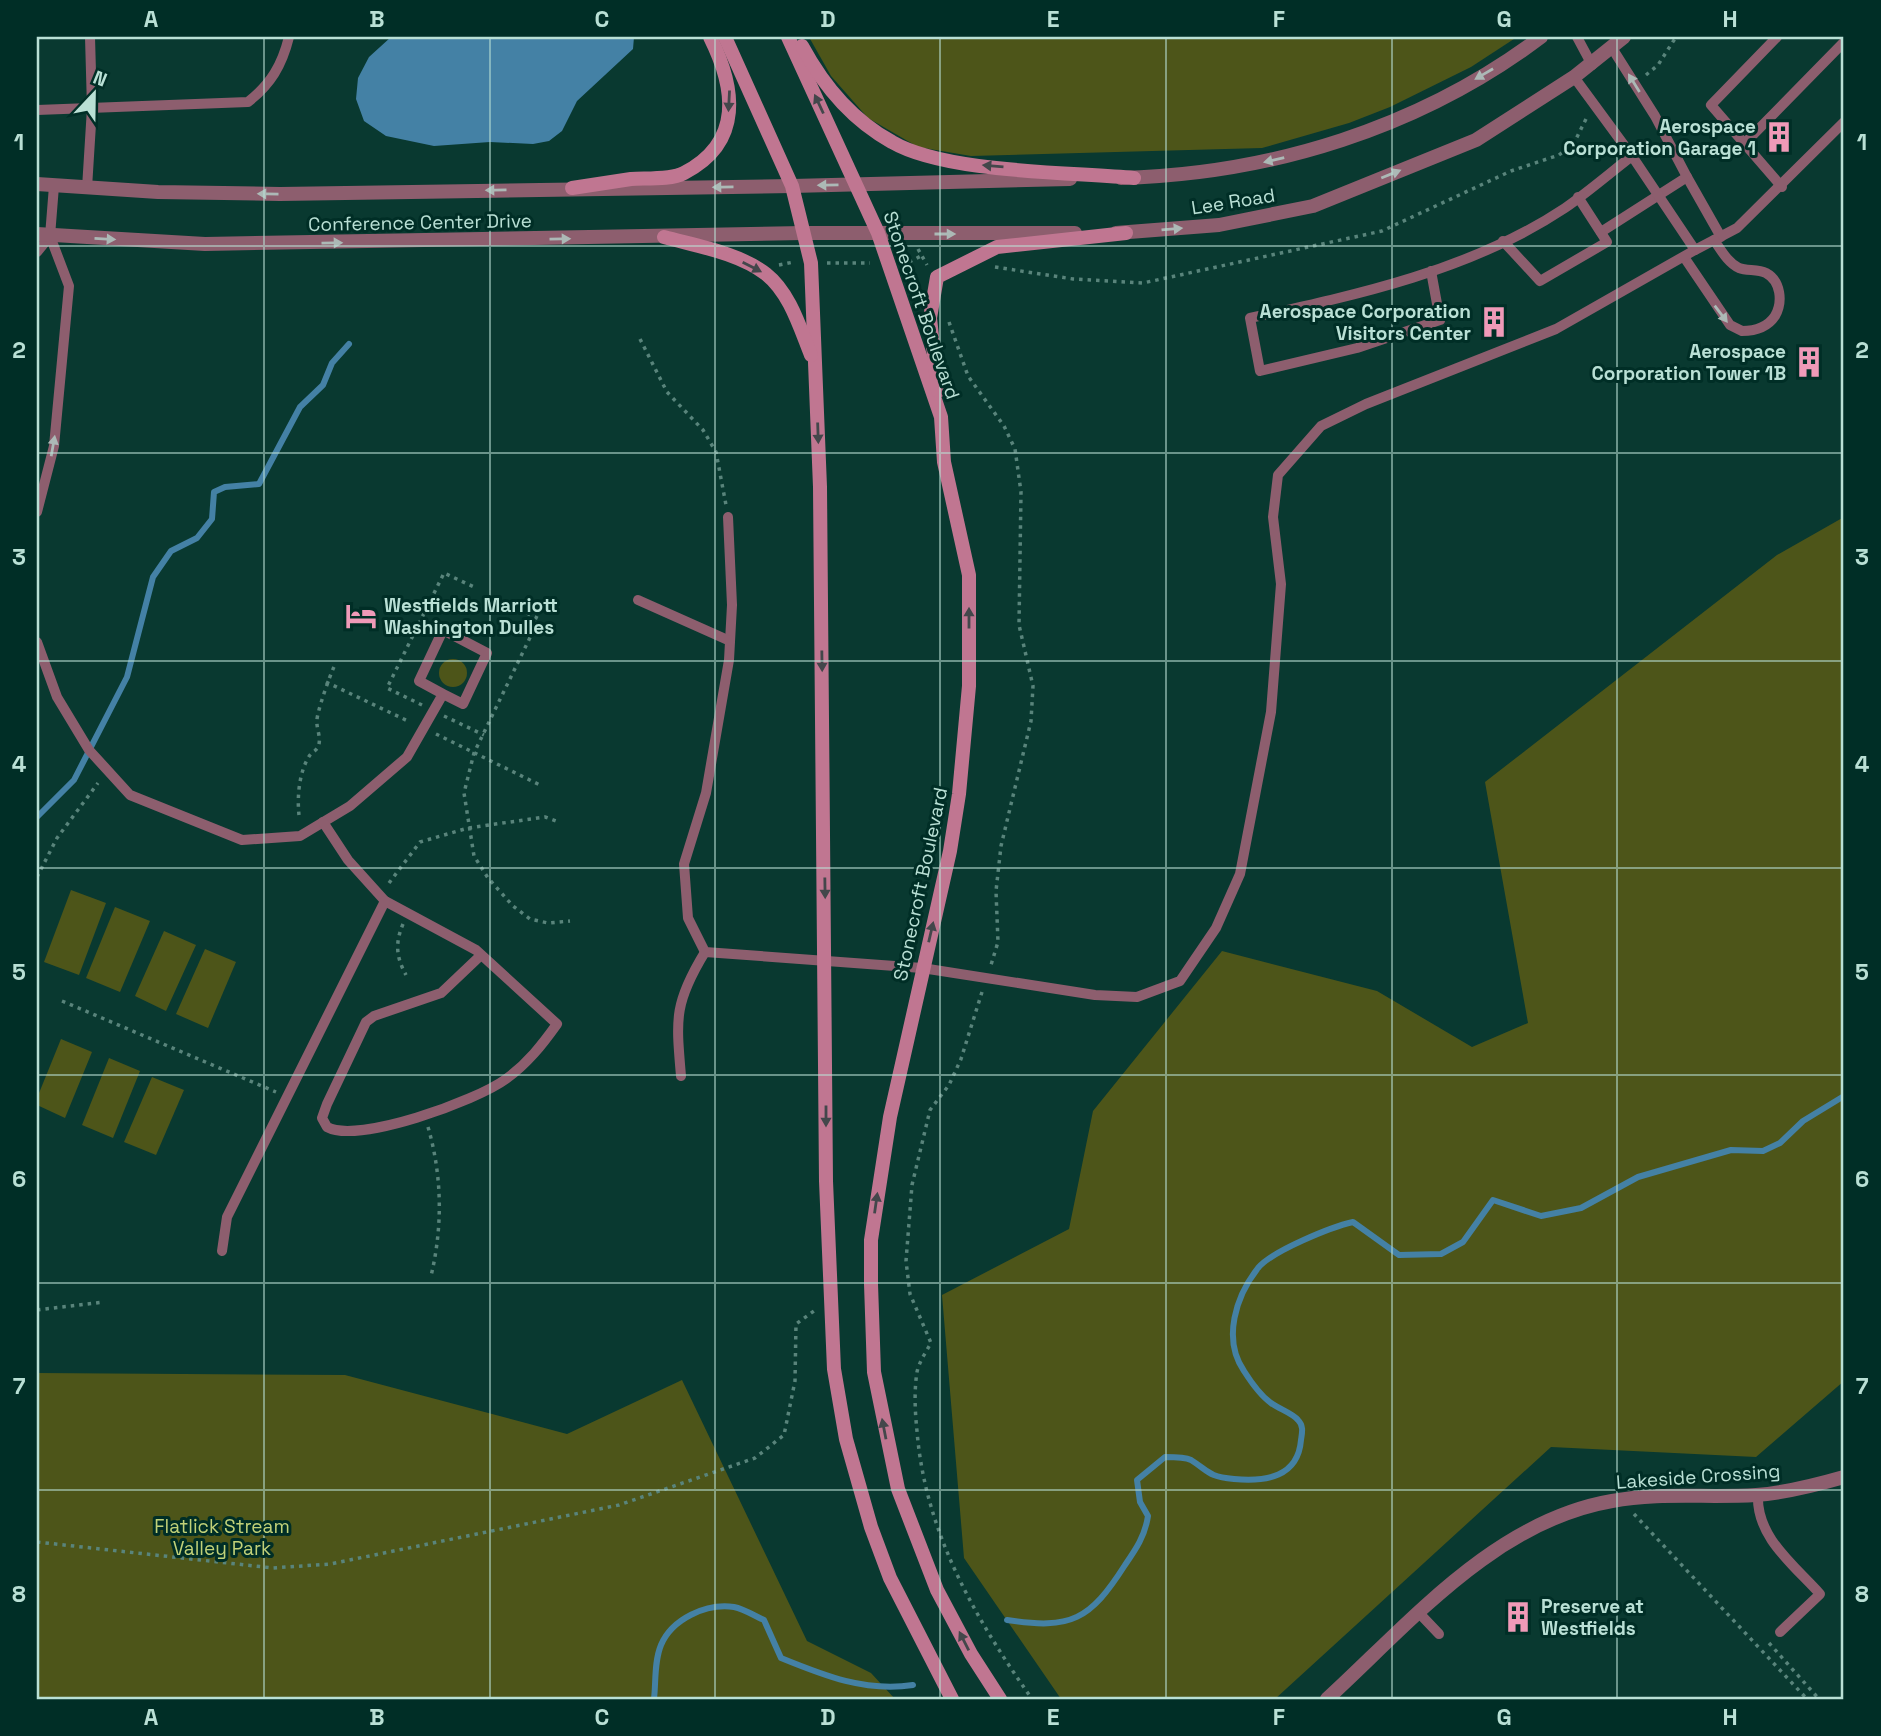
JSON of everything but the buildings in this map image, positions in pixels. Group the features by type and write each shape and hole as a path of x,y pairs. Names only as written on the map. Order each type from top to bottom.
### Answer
{"main road":[{"path":"572,188 683,174 714,148 725,127 731,103 729,81 710,37"},
{"path":"725,37 792,186 811,263 816,365 830,1300 834,1369 846,1439 890,1578 952,1699"},
{"name":"Stonecroft Boulevard","path":"788,37 878,233 941,417 944,462 968,575 969,686 963,760 950,851 890,1117 873,1229 871,1284 874,1372 898,1489 937,1590 971,1654 1000,1699"},
{"path":"796,37 827,87 870,127 894,143 950,162 1134,177"},
{"path":"941,417 930,318 937,277 997,247 1126,233"},
{"path":"664,237 712,250 767,275 785,298 816,365"}],"street":[{"name":"Lee Road","path":"792,186 1134,177 1210,172 1273,161 1330,145 1443,97 1541,37"},
{"name":"Lee Road","path":"803,233 1126,233 1219,225 1313,206 1476,140 1592,65 1624,37"},
{"name":"Conference Center Drive","path":"37,184 280,194 792,186"},
{"name":"Conference Center Drive","path":"43,235 205,244 803,233"},
{"name":"Lakeside Crossing","path":"1327,1699 1463,1575 1517,1536 1576,1509 1620,1500 1669,1496 1758,1495 1844,1477"}],"lane":[{"path":"87,188 92,108 90,37"},
{"path":"37,110 248,102 260,92 280,66 289,37"},
{"path":"1577,37 1592,65"},
{"path":"1777,37 1711,105 1782,187"},
{"path":"1744,144 1844,42"},
{"path":"1612,48 1655,116 1728,260 1740,269 1765,272 1778,286 1779,306 1774,318 1764,327 1742,331 1730,325 1684,257"},
{"path":"1574,77 1632,156 1695,250"},
{"path":"705,952 922,968 987,976 1095,995 1136,997 1180,981 1216,928 1240,874 1271,712 1281,584 1273,517 1278,475 1321,426 1366,404 1556,329 1737,228 1782,187 1844,122"},
{"path":"1431,271 1440,320 1357,348 1260,371 1250,318 1345,297 1431,271 1503,241 1578,197 1632,156"},
{"path":"1601,232 1687,177"},
{"path":"37,252 54,186"},
{"path":"1503,241 1540,281 1607,242 1578,197"},
{"path":"37,512 54,446 69,286 43,235"},
{"path":"705,952 688,918 684,864 706,793 730,641 732,605 729,517"},
{"path":"638,600 730,641"},
{"path":"443,630 487,653 463,704 443,694 419,681 443,630"},
{"path":"37,642 57,698 89,750 130,795 242,840 300,836 350,806 407,757 443,694"},
{"path":"323,822 348,860 383,899 481,955 558,1024 522,1066 503,1081 423,1115 348,1133 327,1126 322,1118 366,1022 374,1016 441,993 481,955"},
{"path":"222,1251 227,1217 383,899"},
{"path":"681,1076 678,1014 684,986 705,952"},
{"path":"1758,1495 1757,1512 1762,1528 1820,1594 1780,1632"},
{"path":"1420,1614 1439,1634"}],"path":[{"path":"1641,78 1658,65 1676,37"},
{"path":"984,266 1073,279 1143,283 1382,231 1511,171 1559,155 1574,143 1587,117"},
{"path":"918,249 932,273"},
{"path":"909,262 921,256"},
{"path":"773,266 794,262"},
{"path":"827,263 870,262"},
{"path":"948,316 957,351 968,376 1004,426 1015,449 1021,492 1019,625 1033,687 1031,721 1001,846 996,891 998,942 961,1059 948,1085 930,1110 912,1185 906,1261 910,1294 931,1343 917,1370 915,1412 919,1462 934,1525 965,1592 996,1648 1032,1699"},
{"path":"640,340 667,392 703,430 716,452 729,517"},
{"path":"504,602 538,619 469,766 464,793 468,828 474,856 513,906 530,919 548,923 570,921"},
{"path":"299,815 298,800 304,768 318,747 320,735 317,721 326,695 326,682 334,667"},
{"path":"37,877 57,838 107,770"},
{"path":"383,899 396,870 420,842 468,828 545,817 559,822"},
{"path":"406,975 399,962 396,939 407,914"},
{"path":"62,1001 286,1097"},
{"path":"423,1115 436,1155 440,1179 436,1251 431,1276"},
{"path":"37,1542 273,1568 330,1564 619,1505 755,1458 784,1435 796,1381 796,1324 830,1300"},
{"path":"37,1310 76,1303 104,1303"},
{"path":"1620,1500 1807,1699"},
{"path":"1780,1632 1768,1643 1819,1699"}],"green space":[{"path":"809,37 1517,37 1471,67 1390,107 1349,123 1262,148 971,156 918,147 868,118 831,76"},
{"path":"1844,517 1844,1381 1756,1457 1551,1447 1275,1699 1061,1699 964,1558 942,1295 1069,1229 1093,1111 1222,951 1377,991 1472,1047 1528,1023 1485,782 1777,555"},
{"path":"453,659 463,663 467,673 463,683 453,687 443,683 439,673 443,663"},
{"path":"71,890 106,903 79,975 44,962"},
{"path":"115,907 150,921 120,992 86,978"},
{"path":"164,931 196,945 166,1011 135,996"},
{"path":"205,949 236,962 208,1028 176,1014"},
{"path":"61,1039 92,1052 65,1118 37,1105 37,1098"},
{"path":"109,1058 140,1071 113,1138 82,1125"},
{"path":"152,1077 184,1090 156,1155 124,1142"},
{"name":"Flatlick Stream Valley Park","path":"37,1373 345,1375 567,1434 682,1380 807,1641 871,1673 895,1699 37,1699"}],"water":[{"path":"391,37 634,37 633,49 577,101 562,131 549,141 533,144 490,142 434,146 386,136 364,121 356,99 358,78 369,57"}],"waterway":[{"path":"37,817 74,780 127,677 153,577 171,551 197,538 212,519 214,492 225,487 259,484 300,407 323,385 332,363 349,344"},
{"path":"1007,1620 1029,1623 1063,1621 1077,1617 1101,1598 1113,1584 1145,1530 1148,1516 1140,1502 1137,1480 1165,1457 1188,1459 1214,1475 1246,1480 1268,1478 1287,1469 1294,1462 1299,1452 1301,1425 1260,1393 1237,1359 1234,1345 1235,1318 1243,1291 1258,1268 1276,1254 1317,1234 1353,1222 1399,1255 1441,1254 1463,1242 1493,1200 1541,1216 1581,1208 1638,1177 1731,1150 1763,1151 1780,1143 1803,1121 1844,1096"},
{"path":"654,1699 657,1658 666,1636 691,1615 701,1610 723,1606 738,1608 764,1620 781,1658 846,1681 878,1686 913,1685"}],"place":[{"name":"Aerospace Corporation Garage 1","path":"1779,137"},
{"name":"Aerospace Corporation Visitors Center","path":"1494,322"},
{"name":"Aerospace Corporation Tower 1B","path":"1809,362"},
{"name":"Westfields Marriott Washington Dulles","path":"361,616"},
{"name":"Preserve at Westfields","path":"1518,1617"}]}
